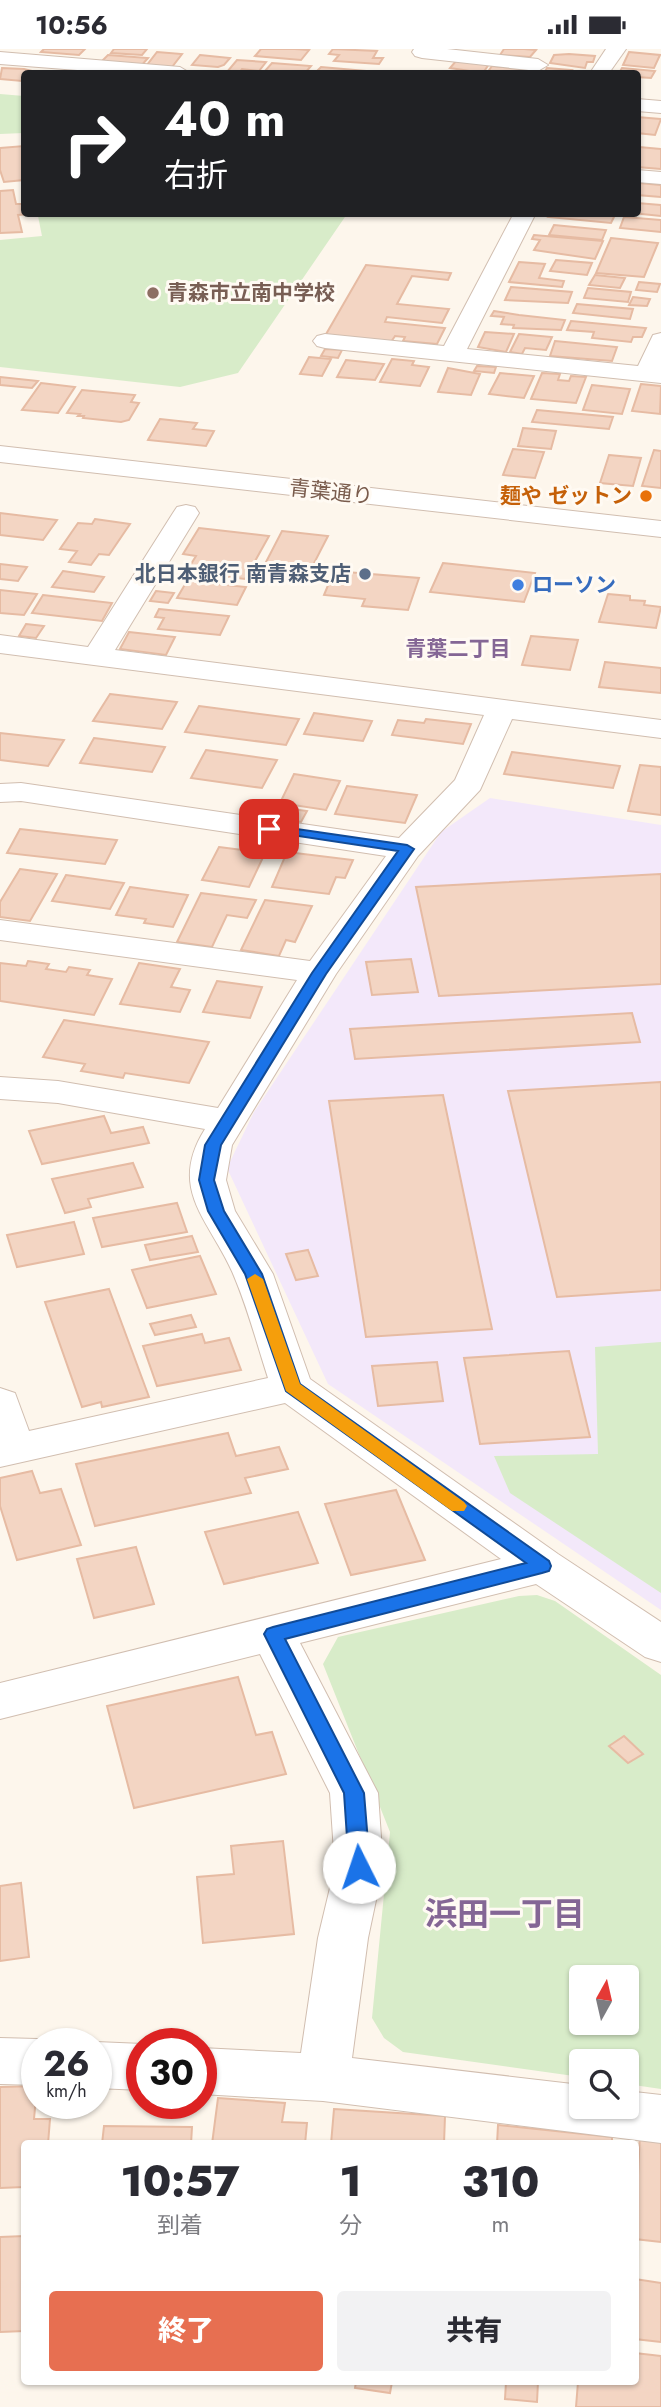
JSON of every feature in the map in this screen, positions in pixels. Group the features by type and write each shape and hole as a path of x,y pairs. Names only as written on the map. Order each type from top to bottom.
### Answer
{"street":[{"path":"82,65 98,49"},
{"path":"601,70 616,49"},
{"path":"420,55 537,65"},
{"path":"0,58 143,70"},
{"path":"641,105 661,107"},
{"path":"641,176 661,178"},
{"path":"452,354 523,217"},
{"path":"325,341 654,376 661,340"},
{"name":"青葉通り","path":"0,454 661,529"},
{"path":"97,656 186,513"},
{"path":"0,644 661,729"},
{"path":"502,708 469,783 407,849 319,973 213,1145 207,1180 216,1211 253,1274 292,1387 542,1566 661,1646"},
{"path":"0,793 21,792 407,849"},
{"path":"0,930 319,973"},
{"path":"0,1088 58,1092 227,1121"},
{"path":"0,1403 7,1450 292,1387"},
{"path":"0,1701 542,1566"},
{"path":"273,1634 354,1793 359,1867 343,1938 323,2078"},
{"path":"0,2061 21,2061"},
{"path":"217,2072 323,2078 661,2119"}],"shaded area":[{"path":"490,798 661,825 661,1610 328,1384 227,1168 254,1112 441,832"}],"green space":[{"path":"0,94 21,96 21,133 0,134"},
{"name":"青森市立南中学校","path":"38,217 345,217 238,373 180,387 0,367 0,240 42,236"},
{"path":"661,1342 661,1593 510,1493 494,1456 598,1454 595,1347"},
{"path":"537,1595 555,1601 661,1675 661,2089 639,2086 639,2049 569,2049 569,2075 403,2052 384,2038 372,2018 390,1832 323,1664 338,1637 519,1596"}],"building":[{"path":"44,49 85,49 79,55 41,52"},
{"path":"114,49 147,49 142,55 111,53"},
{"path":"261,49 309,50 301,60 255,56"},
{"path":"333,49 377,51 373,58 383,58 379,64 334,61 339,55 329,54"},
{"path":"504,49 536,50 530,57 500,55"},
{"path":"157,52 182,54 172,67 147,65"},
{"path":"629,52 660,55 654,68 623,65"},
{"path":"108,55 148,58 141,66 101,62"},
{"path":"200,55 230,58 218,67 192,65"},
{"path":"554,55 595,56 593,62 587,62 585,68 550,63"},
{"path":"237,60 266,62 260,70 229,70"},
{"path":"456,61 489,64 485,70 450,68"},
{"path":"272,63 311,66 308,70 266,70"},
{"path":"492,66 525,69 524,70 489,70"},
{"path":"321,67 356,70 318,70"},
{"path":"2,68 28,70 21,70 21,81 0,79"},
{"path":"622,68 655,71 651,78 641,77 641,70 621,70"},
{"path":"641,117 661,119 655,135 641,133"},
{"path":"21,146 21,180 4,182 0,170 0,148"},
{"path":"641,147 661,149 661,169 641,167"},
{"path":"641,183 661,185 661,197 641,195"},
{"path":"13,190 16,204 21,204 21,215 18,215 22,232 0,233 0,191"},
{"path":"641,203 661,205 661,216 641,214"},
{"path":"548,217 614,217 611,223"},
{"path":"624,217 661,220 661,232 620,228"},
{"path":"554,225 606,230 602,240 549,235"},
{"path":"534,235 603,241 595,259 534,250 540,240 532,239"},
{"path":"611,238 658,243 644,277 596,273"},
{"path":"556,260 592,263 587,275 550,271"},
{"path":"519,262 545,264 539,278 564,281 562,287 509,282"},
{"path":"366,265 451,273 448,280 412,276 397,304 449,309 442,323 387,317 385,322 445,328 437,344 403,341 405,337 395,336 391,342 325,336"},
{"path":"595,275 625,278 620,288 589,285"},
{"path":"639,282 660,284 657,292 636,290"},
{"path":"511,287 572,292 568,303 505,300"},
{"path":"588,288 631,292 628,302 584,298"},
{"path":"633,297 650,299 647,306 629,305"},
{"path":"577,304 633,309 630,319 573,313"},
{"path":"494,311 565,320 561,330 513,328 514,325 501,324 504,317 491,316"},
{"path":"571,321 646,328 642,337 633,337 631,342 592,338 594,332 567,330"},
{"path":"485,332 514,334 506,352 478,347"},
{"path":"519,334 552,337 546,350 525,348 522,354 510,352"},
{"path":"555,341 617,347 612,361 550,356"},
{"path":"325,349 342,350 338,358 321,356"},
{"path":"309,357 331,359 322,376 300,374"},
{"path":"392,359 414,361 412,365 429,367 420,386 380,382"},
{"path":"346,360 384,364 375,380 337,377"},
{"path":"477,366 496,367 494,373 474,371"},
{"path":"448,368 480,374 471,395 438,392"},
{"path":"500,373 534,376 524,398 489,394"},
{"path":"542,373 560,374 558,380 569,381 571,376 586,377 576,403 531,399"},
{"path":"0,377 38,381 32,388 0,385"},
{"path":"41,383 75,387 58,413 22,410"},
{"path":"641,384 661,386 660,414 632,411"},
{"path":"592,385 630,389 622,414 583,410"},
{"path":"82,390 135,395 131,402 139,403 129,420 121,422 83,418 84,416 78,416 80,414 67,413"},
{"path":"537,410 613,417 609,429 532,422"},
{"path":"160,419 197,423 193,429 214,431 206,446 148,440"},
{"path":"523,428 556,431 551,449 518,446"},
{"path":"513,449 544,452 535,478 503,475"},
{"path":"654,450 661,451 661,488 642,486"},
{"path":"609,455 641,458 633,486 600,483"},
{"path":"0,513 57,520 43,540 0,535"},
{"path":"95,519 130,524 109,555 99,554 91,565 69,562 77,551 60,549 78,523 92,524"},
{"path":"199,528 269,536 245,579 186,572 196,556 183,554"},
{"path":"282,531 328,536 310,571 292,569 286,580 269,578 275,567 264,566"},
{"path":"443,563 535,573 524,602 430,592"},
{"path":"0,564 27,567 18,581 0,579"},
{"path":"63,571 104,577 94,592 52,587"},
{"path":"334,571 419,578 408,610 362,606 365,599 324,595"},
{"path":"187,581 246,587 237,605 177,598"},
{"path":"0,590 37,594 24,615 0,613"},
{"path":"156,591 174,593 168,603 150,601"},
{"path":"608,594 630,596 630,600 645,601 644,605 661,607 656,628 599,622"},
{"path":"43,595 112,603 102,621 32,613"},
{"path":"159,609 229,616 220,635 158,629 164,618 155,617"},
{"path":"26,624 44,626 36,638 19,636"},
{"path":"129,632 175,637 166,655 120,649"},
{"path":"531,636 578,640 570,670 522,665"},
{"path":"605,662 661,668 661,693 599,687"},
{"path":"110,694 177,702 162,729 93,721"},
{"path":"199,706 299,719 286,745 185,732"},
{"path":"314,713 372,721 363,741 304,734"},
{"path":"426,719 471,724 463,744 392,735 398,720 424,723"},
{"path":"0,733 64,740 48,766 0,760"},
{"path":"94,738 165,747 152,772 80,763"},
{"path":"206,750 277,760 262,788 191,778"},
{"path":"512,752 620,766 613,788 504,774"},
{"path":"640,765 661,767 661,815 628,811"},
{"path":"294,774 340,781 326,810 280,803"},
{"path":"347,786 417,795 405,823 335,814"},
{"path":"284,808 307,811 301,822 279,819"},
{"path":"20,829 117,840 105,864 7,853"},
{"path":"219,847 265,853 249,887 202,880"},
{"path":"287,852 353,860 345,878 336,877 329,894 272,887"},
{"path":"20,869 57,874 30,921 0,917 0,902"},
{"path":"661,874 661,984 439,996 416,887"},
{"path":"66,875 124,883 110,909 52,901"},
{"path":"130,887 188,895 173,927 144,923 146,919 116,915"},
{"path":"201,893 256,900 247,918 227,915 212,947 177,942"},
{"path":"265,900 312,906 295,942 286,940 279,956 241,950"},
{"path":"411,959 418,992 372,995 366,962"},
{"path":"28,961 49,964 46,969 66,972 69,967 90,970 87,975 112,979 94,1015 0,1001 0,963 26,966"},
{"path":"139,963 180,969 171,987 190,990 180,1012 120,1004"},
{"path":"217,981 262,987 250,1018 203,1012"},
{"path":"632,1013 640,1042 355,1059 350,1029"},
{"path":"64,1020 209,1042 189,1083 125,1073 123,1078 81,1071 85,1064 43,1057"},
{"path":"661,1082 661,1290 557,1297 508,1091"},
{"path":"443,1095 492,1329 366,1337 329,1101"},
{"path":"104,1116 111,1133 143,1127 149,1143 42,1164 29,1131"},
{"path":"133,1163 143,1187 88,1199 91,1207 65,1213 52,1179"},
{"path":"177,1203 187,1232 102,1247 93,1218"},
{"path":"74,1222 84,1254 17,1267 7,1235"},
{"path":"192,1236 198,1252 150,1260 145,1245"},
{"path":"308,1250 318,1276 296,1280 286,1254"},
{"path":"200,1256 216,1294 147,1308 132,1270"},
{"path":"109,1289 149,1397 102,1407 101,1402 82,1407 45,1302"},
{"path":"191,1315 196,1327 155,1335 150,1324"},
{"path":"202,1334 205,1343 229,1338 241,1370 157,1386 143,1346"},
{"path":"569,1351 590,1437 480,1444 464,1358"},
{"path":"437,1362 443,1401 378,1406 372,1366"},
{"path":"228,1433 236,1456 279,1447 288,1469 245,1478 251,1493 95,1526 76,1464"},
{"path":"32,1471 40,1493 61,1489 81,1545 17,1560 0,1506 0,1478"},
{"path":"396,1490 425,1560 351,1575 325,1504"},
{"path":"298,1512 318,1563 224,1584 205,1532"},
{"path":"136,1547 154,1604 94,1618 77,1559"},
{"path":"238,1677 256,1735 272,1732 286,1774 134,1808 107,1706"},
{"path":"624,1736 643,1754 628,1763 609,1746"},
{"path":"283,1841 294,1934 203,1943 197,1877 234,1874 231,1846"},
{"path":"21,1883 29,1957 0,1961 0,1886"},
{"path":"21,2086 21,2119 50,2119 48,2140 21,2140 21,2187 0,2188 0,2087"},
{"path":"218,2098 285,2103 282,2122 307,2123 305,2140 213,2140"},
{"path":"334,2109 445,2116 444,2140 331,2140"},
{"path":"498,2125 612,2137 612,2140 497,2140"},
{"path":"104,2126 192,2127 191,2140 102,2140"},
{"path":"640,2133 661,2136 661,2242 639,2239"},
{"path":"21,2236 21,2331 0,2332 0,2237"},
{"path":"639,2280 661,2283 661,2342 639,2339"},
{"path":"639,2353 661,2356 661,2407 576,2407 578,2385 639,2385"},
{"path":"356,2385 391,2385 390,2393 355,2388"},
{"path":"506,2385 538,2385 537,2402 505,2399"}],"slow traffic":[{"path":"255,1279 292,1387 458,1506"}],"place":[{"name":"青森市立南中学校","path":"153,293"},
{"name":"麺や ゼットン","path":"646,496"},
{"name":"北日本銀行 南青森支店","path":"365,574"},
{"name":"ローソン","path":"518,585"}],"district":[{"name":"青葉二丁目","path":"458,649"},
{"name":"浜田一丁目","path":"505,1914"}],"route":[{"path":"269,829 407,849 319,973 213,1145 207,1180 216,1211 253,1274 292,1387 542,1566 273,1634 354,1793 359,1867"}]}
